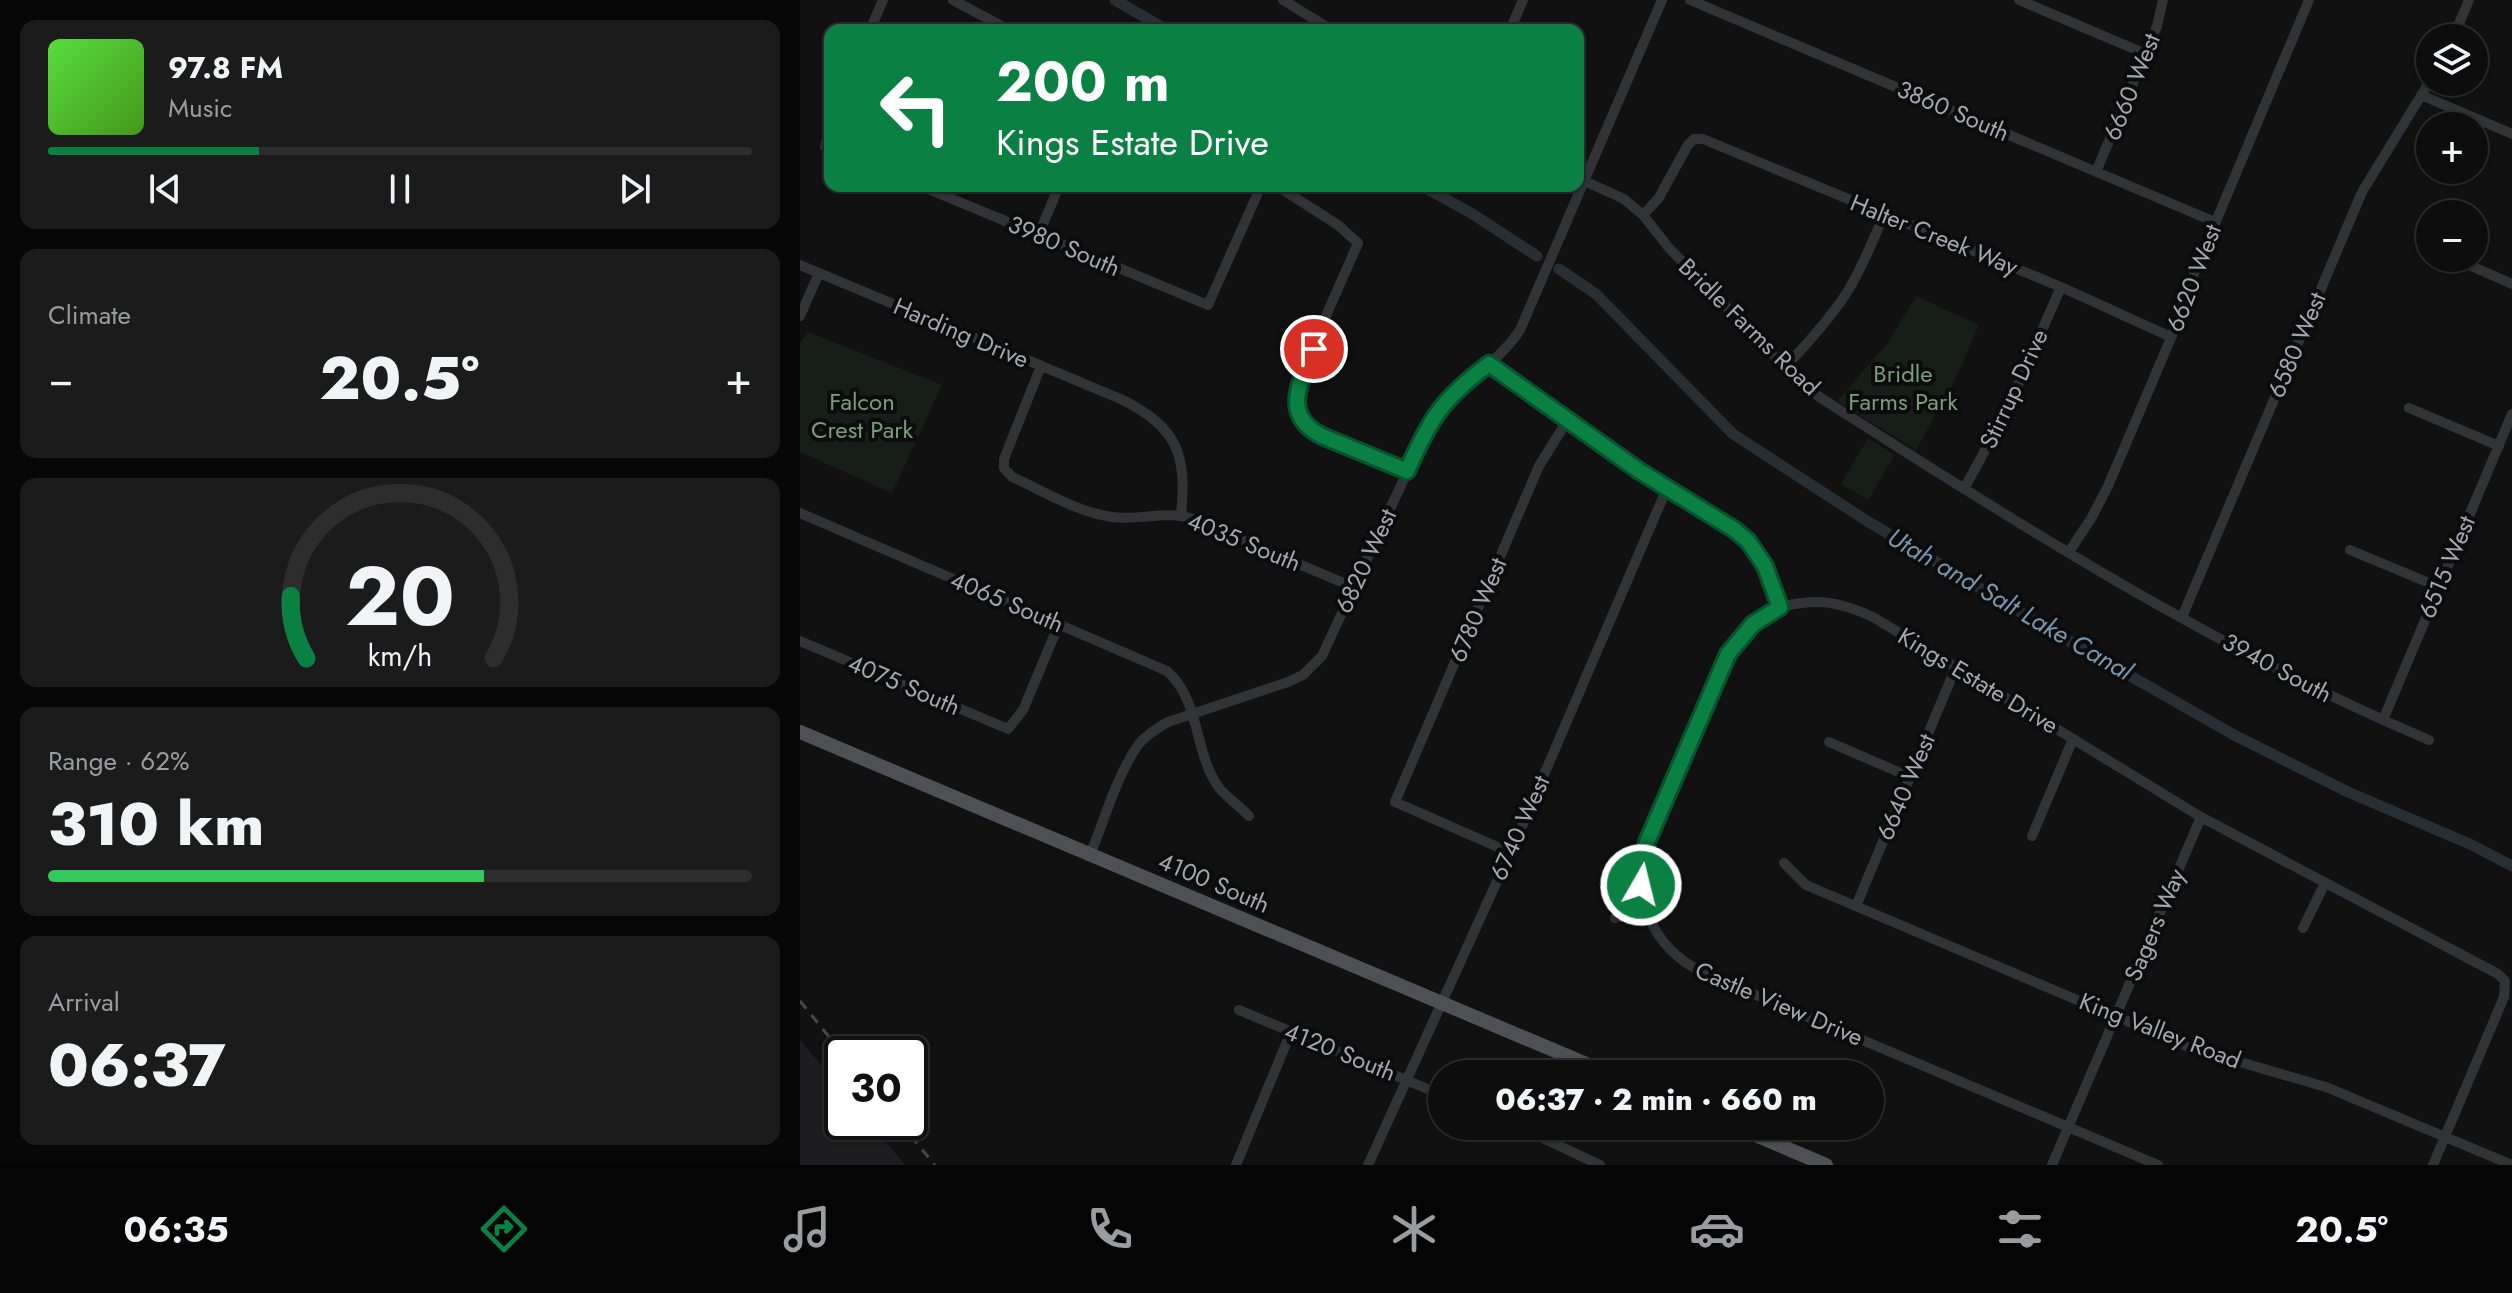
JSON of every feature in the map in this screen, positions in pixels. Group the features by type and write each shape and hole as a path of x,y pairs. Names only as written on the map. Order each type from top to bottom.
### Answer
{"main road":[{"name":"4100 South","path":"800,732 1577,1060"},
{"path":"1767,1140 1826,1165"}],"street":[{"path":"873,24 883,0"},
{"path":"953,0 995,24"},
{"path":"1283,0 1322,24"},
{"path":"1513,24 1523,0"},
{"name":"6820 West","path":"1584,170 1662,0"},
{"name":"3860 South","path":"1690,0 2215,222"},
{"path":"2019,0 2146,54"},
{"name":"6660 West","path":"2096,172 2146,54 2163,0"},
{"name":"6620 West","path":"2069,552 2103,497 2171,337 2187,288 2309,0"},
{"path":"2459,24 2469,0"},
{"name":"6580 West","path":"2182,617 2362,192 2420,96"},
{"path":"2423,96 2512,134"},
{"name":"Halter Creek Way","path":"1643,215 1658,199 1685,148 1694,139 1708,140 2061,287 2171,337"},
{"name":"Bridle Farms Road","path":"1584,181 1624,199 1643,215 1669,248 1785,367 1821,398 2129,590"},
{"name":"3980 South","path":"935,192 1208,305 1258,192"},
{"path":"1038,236 1056,192"},
{"path":"1286,192 1338,225 1358,243 1297,393 1299,412 1310,430 1407,471"},
{"name":"6820 West","path":"1090,855 1128,764 1140,743 1152,731 1168,722 1288,682 1303,675 1322,656 1434,414 1463,384 1508,348 1520,330 1575,192"},
{"path":"1785,367 1846,294 1884,215"},
{"name":"Harding Drive","path":"800,265 1150,414 1167,431 1176,447 1183,470 1181,515"},
{"path":"2485,272 2512,284"},
{"path":"800,316 819,273"},
{"name":"Stirrup Drive","path":"1964,489 2008,408 2061,287"},
{"path":"1489,364 1567,421 1735,530 1748,541 1765,566 1780,607"},
{"name":"4035 South","path":"1041,366 1003,464 1005,472 1012,477 1101,515 1130,518 1181,515 1353,587"},
{"path":"2409,408 2499,446"},
{"name":"6515 West","path":"2383,720 2512,414"},
{"name":"6780 West","path":"1509,852 1395,802 1543,458 1567,421"},
{"name":"6740 West","path":"1368,1165 1519,833 1667,488"},
{"name":"4065 South","path":"800,513 1167,671 1179,683 1216,784 1249,816"},
{"path":"2350,550 2439,587"},
{"name":"3940 South","path":"2129,590 2332,697 2429,740"},
{"name":"Kings Estate Drive","path":"1780,607 1824,601 1850,606 1873,617 2201,817 2494,971 2505,981 2504,997 2445,1136"},
{"name":"Castle View Drive","path":"1780,607 1761,617 1745,631 1723,662 1647,842 1641,873 1645,909 1660,938 1675,955 1693,968 2158,1165"},
{"name":"4075 South","path":"800,641 1008,729 1023,710 1059,624"},
{"name":"6640 West","path":"1856,906 1956,667"},
{"path":"2032,836 2073,739"},
{"path":"1829,742 1910,777"},
{"name":"Sagers Way","path":"2052,1165 2201,817"},
{"name":"King Valley Road","path":"1784,863 1806,885 2116,1016 2213,1056 2326,1087 2512,1165"},
{"path":"2303,928 2325,883"},
{"path":"1615,918 1645,909"},
{"name":"4120 South","path":"1239,1010 1428,1089"},
{"path":"1236,1165 1291,1032"},
{"path":"2433,1165 2445,1136"},
{"path":"1547,1140 1600,1165"}],"shaded area":[{"path":"800,1040 824,1069 824,1140 884,1140 905,1165 800,1165"}],"green space":[{"name":"Bridle Farms Park","path":"1916,296 1979,325 1956,378 1916,450 1837,401 1887,344"},
{"name":"Falcon Crest Park","path":"808,332 942,385 892,493 800,452 800,343"},
{"name":"Bridle Farms Park","path":"1868,438 1895,455 1868,500 1841,484"}],"waterway":[{"name":"Utah and Salt Lake Canal","path":"1115,0 1157,24"},
{"name":"Utah and Salt Lake Canal","path":"1433,192 1537,256"},
{"name":"Utah and Salt Lake Canal","path":"1559,269 1596,294 1733,434 1867,521 2234,735 2348,792 2472,845 2512,866"}],"railway":[{"path":"800,1001 828,1036"},
{"path":"914,1140 935,1165"}],"route":[{"path":"1314,349 1296,401 1303,422 1322,436 1407,471 1434,414 1448,397 1489,364 1638,470 1735,530 1748,541 1765,566 1780,607 1753,624 1738,638 1728,654 1647,842 1641,885"}]}
